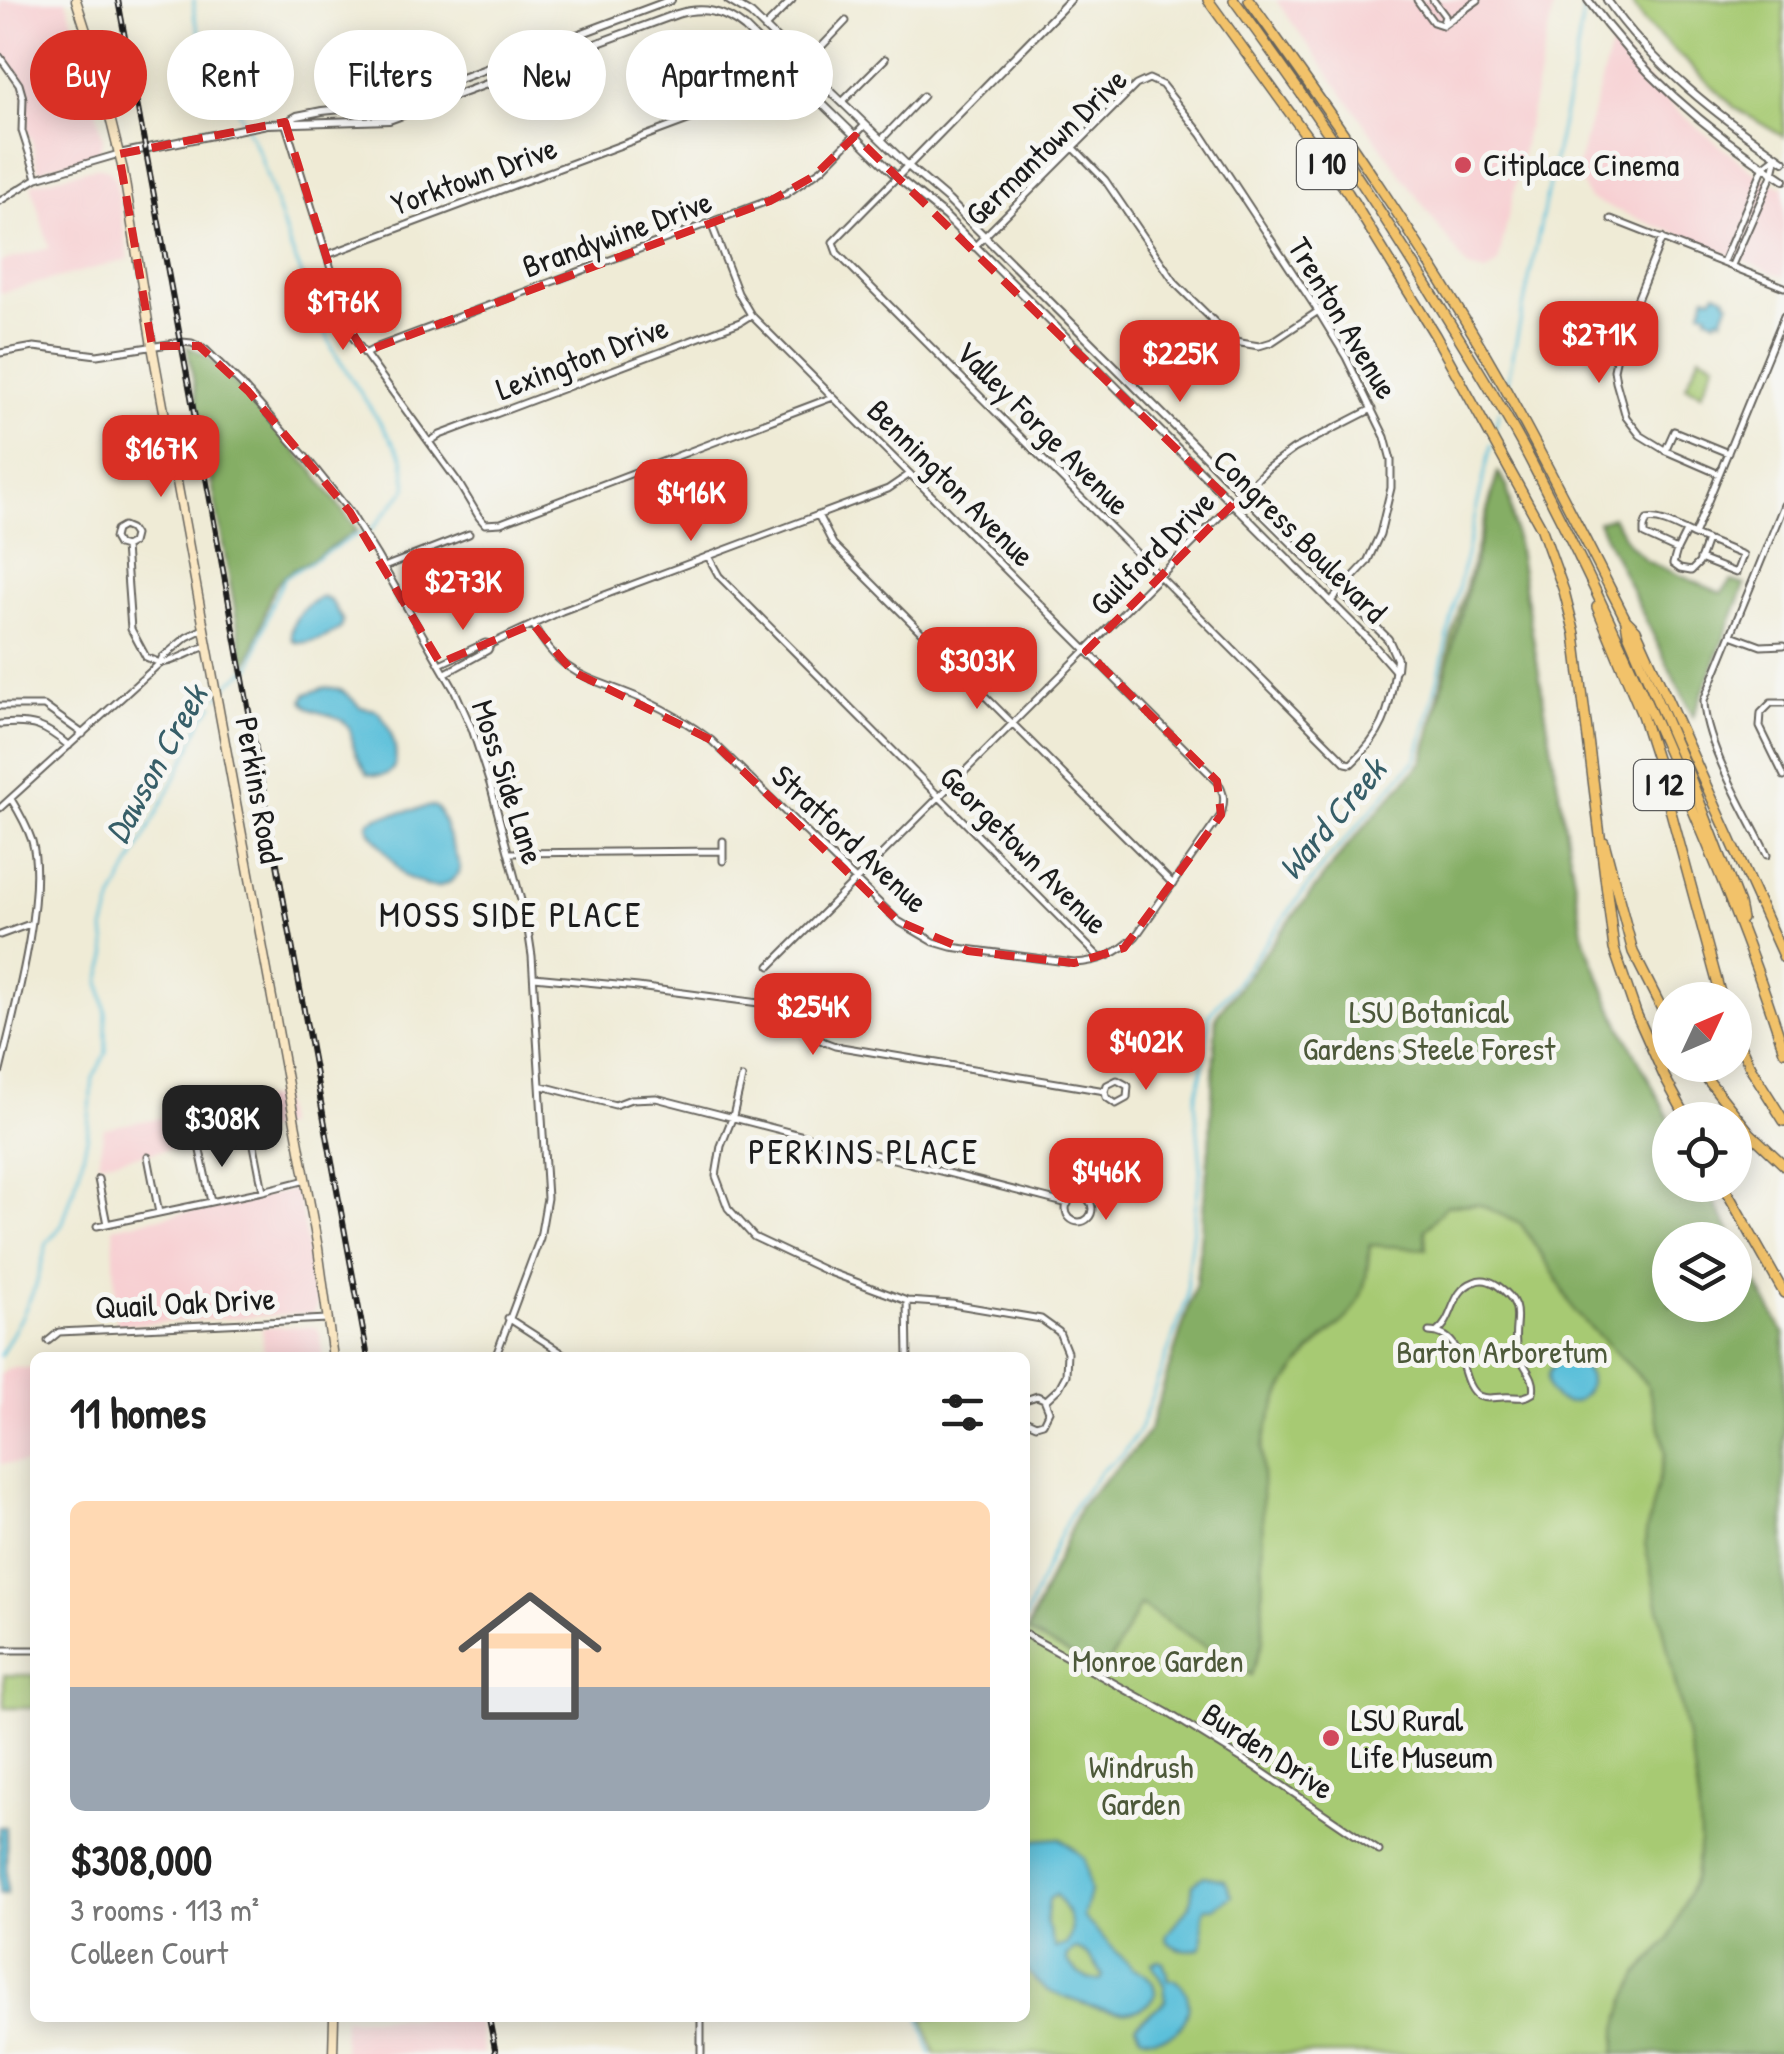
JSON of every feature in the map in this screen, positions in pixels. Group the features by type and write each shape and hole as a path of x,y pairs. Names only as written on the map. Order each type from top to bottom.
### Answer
{"highway":[{"name":"I 10","path":"1208,0 1348,192 1435,335 1541,527 1575,634 1614,949 1643,1029 1678,1102"},
{"name":"I 10","path":"1234,0 1304,95 1395,231 1539,476 1637,678 1745,937 1784,1051"},
{"path":"1249,0 1393,206 1528,430 1626,620 1636,630 1784,958"},
{"name":"I 12","path":"1588,576 1642,715 1717,982"},
{"path":"1626,620 1739,904 1745,937"},
{"path":"1595,805 1633,952 1652,989"},
{"path":"1752,1070 1784,1121"},
{"path":"1709,1082 1750,1134 1784,1165"},
{"path":"1733,1202 1784,1293"}],"main road":[{"name":"Perkins Road","path":"76,0 119,154 306,1180 331,1352"},
{"path":"333,2054 334,2022"}],"street":[{"path":"285,122 322,111 392,104 671,0"},
{"path":"0,201 37,178 119,154 267,124 369,122 405,116 677,14 704,10 705,0"},
{"name":"Congress Boulevard","path":"728,0 768,30"},
{"path":"765,27 792,0"},
{"path":"897,177 1070,0"},
{"path":"1417,0 1433,22 1443,26"},
{"path":"1433,0 1444,16 1443,26"},
{"path":"1443,26 1478,0"},
{"path":"1588,0 1666,92 1784,180"},
{"path":"1609,2 1650,52 1704,104 1780,158"},
{"name":"Congress Boulevard","path":"704,10 718,12 746,30"},
{"path":"833,35 846,22"},
{"path":"0,57 19,84 23,98 22,131 37,178"},
{"path":"842,102 885,58"},
{"name":"Germantown Drive","path":"974,247 1136,86 1149,79"},
{"name":"Trenton Avenue","path":"1149,79 1162,85 1202,136 1318,311 1385,437 1391,488 1375,546 1368,562 1330,602"},
{"name":"Congress Boulevard","path":"833,93 985,236 1378,629 1394,649 1396,670"},
{"path":"880,140 923,96"},
{"name":"Congress Boulevard","path":"833,115 944,216 1396,670"},
{"name":"Yorktown Drive","path":"327,255 688,120"},
{"path":"285,122 347,324 458,482 478,518 489,525 501,524 833,397"},
{"name":"Brandywine Drive","path":"365,354 794,190 822,169 865,125"},
{"path":"1074,148 1105,180 1176,284 1235,342 1258,346 1272,342 1318,311"},
{"path":"1723,262 1764,166 1780,158"},
{"path":"1732,265 1780,158"},
{"name":"Valley Forge Avenue","path":"897,177 834,242 836,253 1346,763 1351,764 1371,746 1379,733 1396,670"},
{"path":"1611,218 1784,287"},
{"name":"Bennington Avenue","path":"711,224 738,293 752,315 1216,781 1225,800 1222,815 1173,884"},
{"path":"1662,238 1620,342 1614,370 1626,417 1640,435 1665,451 1719,474"},
{"name":"Lexington Drive","path":"428,442 752,315"},
{"path":"1707,540 1691,571 1673,564 1719,474 1784,316"},
{"path":"1060,332 1070,322"},
{"name":"Moss Side Lane","path":"0,353 34,347 97,355 188,342 211,354 288,436 350,512 446,672 472,729 509,853 528,923 534,977 547,1198 540,1238 497,1352"},
{"path":"1147,419 1157,408"},
{"name":"Guilford Drive","path":"770,966 1280,457 1372,409"},
{"path":"1665,451 1674,431 1728,453"},
{"path":"440,663 708,556 888,490 910,474"},
{"path":"1767,855 1711,738 1704,700 1784,504"},
{"path":"818,515 833,544 1173,884 1136,936 1124,948 1101,959"},
{"path":"1677,550 1644,535 1647,520 1654,518 1743,555 1736,573 1700,559"},
{"path":"123,526 130,528 134,536 126,547 118,545 114,538 116,530 123,526"},
{"path":"384,567 469,534"},
{"path":"126,547 131,629 146,657 166,664 207,646"},
{"name":"Georgetown Avenue","path":"708,556 719,576 1101,959"},
{"name":"Stratford Avenue","path":"533,624 550,653 572,671 666,711 723,750 898,921 934,942 968,951 1074,963 1101,959"},
{"path":"0,808 162,658 204,628"},
{"path":"1368,639 1378,629"},
{"path":"1731,635 1761,646 1784,645"},
{"path":"446,672 488,650 491,644"},
{"path":"1784,703 1770,703 1760,713 1760,727 1784,776"},
{"path":"0,706 44,706 82,734"},
{"path":"0,724 35,724 69,746"},
{"path":"0,1071 31,924 36,870 21,816 11,800"},
{"path":"722,841 722,861"},
{"path":"509,853 722,851"},
{"path":"0,935 31,924"},
{"path":"534,977 759,1003 777,1009 818,1041 835,1046 1105,1091"},
{"path":"742,1078 733,1116 720,1146 716,1176 728,1208 754,1237 824,1270 907,1301 952,1304 1041,1319 1059,1332 1067,1352 1066,1375 1045,1401"},
{"path":"1118,1080 1124,1082 1129,1092 1127,1098 1116,1104 1110,1102 1105,1091 1107,1085 1118,1080"},
{"path":"542,1086 616,1104 656,1098 1068,1204"},
{"path":"252,1136 263,1192"},
{"path":"200,1146 211,1202"},
{"path":"148,1156 159,1213"},
{"path":"98,1180 106,1224"},
{"path":"97,1226 306,1180"},
{"path":"1077,1197 1088,1201 1092,1206 1089,1218 1084,1222 1072,1220 1068,1204 1077,1197"},
{"path":"1429,1332 1437,1332 1451,1342 1462,1356 1468,1381 1479,1396 1525,1398 1533,1394 1534,1380 1517,1350 1516,1308 1489,1280 1476,1280 1464,1288 1437,1332"},
{"path":"907,1301 908,1352"},
{"path":"508,1318 561,1352"},
{"name":"Quail Oak Drive","path":"48,1342 58,1332 328,1319"},
{"path":"1030,1398 1037,1396 1045,1401 1049,1411 1043,1422 1030,1422"},
{"name":"Burden Drive","path":"1030,1637 1205,1736 1380,1851"},
{"path":"0,1650 30,1650"},
{"path":"701,2022 701,2054"}],"highlighted area":[{"path":"285,122 347,324 364,352 770,201 814,176 855,136 1233,504 1086,651 1217,781 1221,815 1124,948 1074,963 968,951 898,921 711,740 572,671 533,624 440,663 350,512 248,391 199,346 152,346 119,154"}],"shaded area":[{"path":"0,0 66,0 76,30 30,30 30,120 99,120 103,139 99,153 46,170 37,168 26,126 23,84 0,53"},
{"path":"1276,0 1555,0 1498,264 1487,272 1468,268"},
{"path":"1612,42 1679,113 1755,173 1784,188 1784,277 1589,199 1576,172"},
{"path":"97,167 109,170 115,179 129,259 0,293 0,262 49,248 31,184"},
{"path":"280,1096 285,1126 98,1163 104,1128"},
{"path":"297,1189 317,1305 314,1313 116,1325 113,1227"},
{"path":"262,1327 315,1327 320,1333 322,1352 264,1352"},
{"path":"9,1368 30,1368 30,1463 0,1464 0,1375"},
{"path":"344,2022 478,2022 483,2054 343,2054"}],"green space":[{"path":"1630,0 1784,0 1784,137 1735,108 1644,22"},
{"path":"187,346 207,356 246,394 315,473 357,530 280,580 245,666"},
{"path":"1700,355 1715,362 1702,393 1686,386"},
{"path":"1498,472 1507,486 1584,938 1614,1013 1661,1102 1652,1102 1652,1202 1714,1202 1725,1222 1652,1222 1652,1322 1752,1322 1752,1274 1784,1334 1784,2054 935,2054 924,2022 1030,2022 1030,1622 1080,1507 1150,1428 1196,1284 1210,1140 1216,1016 1349,844 1423,761 1451,638"},
{"name":"LSU Botanical Gardens Steele Forest","path":"1498,472 1507,486 1584,938 1614,1013 1661,1102 1652,1102 1652,1202 1714,1202 1725,1222 1652,1222 1652,1322 1752,1322 1752,1274 1784,1334 1784,2054 1615,2054 1625,2002 1639,1973 1670,1939 1695,1876 1700,1841 1694,1770 1645,1544 1665,1453 1647,1384 1575,1312 1521,1224 1478,1204 1447,1205 1425,1230 1426,1249 1370,1245 1356,1306 1310,1352 1283,1390 1262,1449 1263,1641 1251,1675 1140,1605 1104,1673 1030,1634 1030,1625 1080,1507 1150,1428 1196,1284 1210,1140 1216,1016 1349,844 1423,761"},
{"path":"1612,517 1629,544 1646,561 1721,593 1732,581 1745,585 1693,717 1598,522"},
{"path":"4,1675 30,1675 30,1708 4,1708"}],"water":[{"path":"1716,292 1729,302 1722,319 1718,317 1716,321 1701,310 1706,295 1712,297"},
{"path":"322,597 331,601 343,621 341,628 311,642 293,641 292,628 299,615"},
{"path":"323,688 340,690 360,707 376,710 382,716 395,750 391,770 383,775 368,774 347,725 306,705 306,694"},
{"path":"432,806 440,813 460,867 450,882 438,887 404,876 368,825 378,817"},
{"path":"1568,1360 1583,1366 1589,1381 1583,1396 1568,1402 1553,1396 1547,1381 1553,1366"},
{"path":"0,1827 6,1827 7,1894 0,1894"},
{"path":"1060,1838 1084,1858 1090,1892 1083,1917 1133,1969 1152,1981 1155,1995 1147,2004 1129,2012 1097,2008 1047,1990 1030,1974 1030,1847 1035,1840","holes":["1056,1895 1068,1913 1070,1938 1066,1945 1055,1948 1046,1921 1049,1899","1075,1949 1084,1952 1103,1976 1101,1980 1077,1972 1067,1961 1068,1954"]},
{"path":"1204,1876 1225,1880 1232,1896 1214,1908 1206,1908 1200,1949 1177,1948 1166,1939 1167,1934 1190,1906 1193,1884"},
{"path":"1159,1960 1167,1980 1176,1980 1183,1988 1188,2006 1183,2024 1176,2031 1151,2038 1141,2036 1136,2026 1166,2000 1164,1986 1152,1963"}],"waterway":[{"name":"Dawson Creek","path":"194,0 199,31 260,155 289,244 334,352 403,458 407,488 372,529 285,577 251,667 228,684 219,697"},
{"name":"Ward Creek","path":"1507,384 1585,0"},
{"name":"Ward Creek","path":"1494,432 1499,411"},
{"name":"Ward Creek","path":"1030,1607 1076,1503 1101,1471 1123,1454 1140,1429 1187,1299 1201,1166 1195,1101 1210,1013 1324,864 1417,758 1491,445"},
{"name":"Dawson Creek","path":"0,1356 36,1285 47,1243 62,1225 79,1173 93,1078 106,1053 106,1013 100,981 107,957 104,930 113,899 201,721 214,704"},
{"name":"Ward Creek","path":"921,2022 931,2054"}],"railway":[{"path":"118,0 367,1352"},
{"path":"490,2022 496,2054"}],"place":[{"name":"Citiplace Cinema","path":"1463,165"},
{"name":"LSU Rural Life Museum","path":"1331,1738"}],"district":[{"name":"MOSS SIDE PLACE","path":"511,915"},
{"name":"PERKINS PLACE","path":"864,1152"}],"park label":[{"name":"Barton Arboretum","path":"1502,1352"},
{"name":"Monroe Garden","path":"1158,1661"},
{"name":"Windrush Garden","path":"1141,1786"}]}
